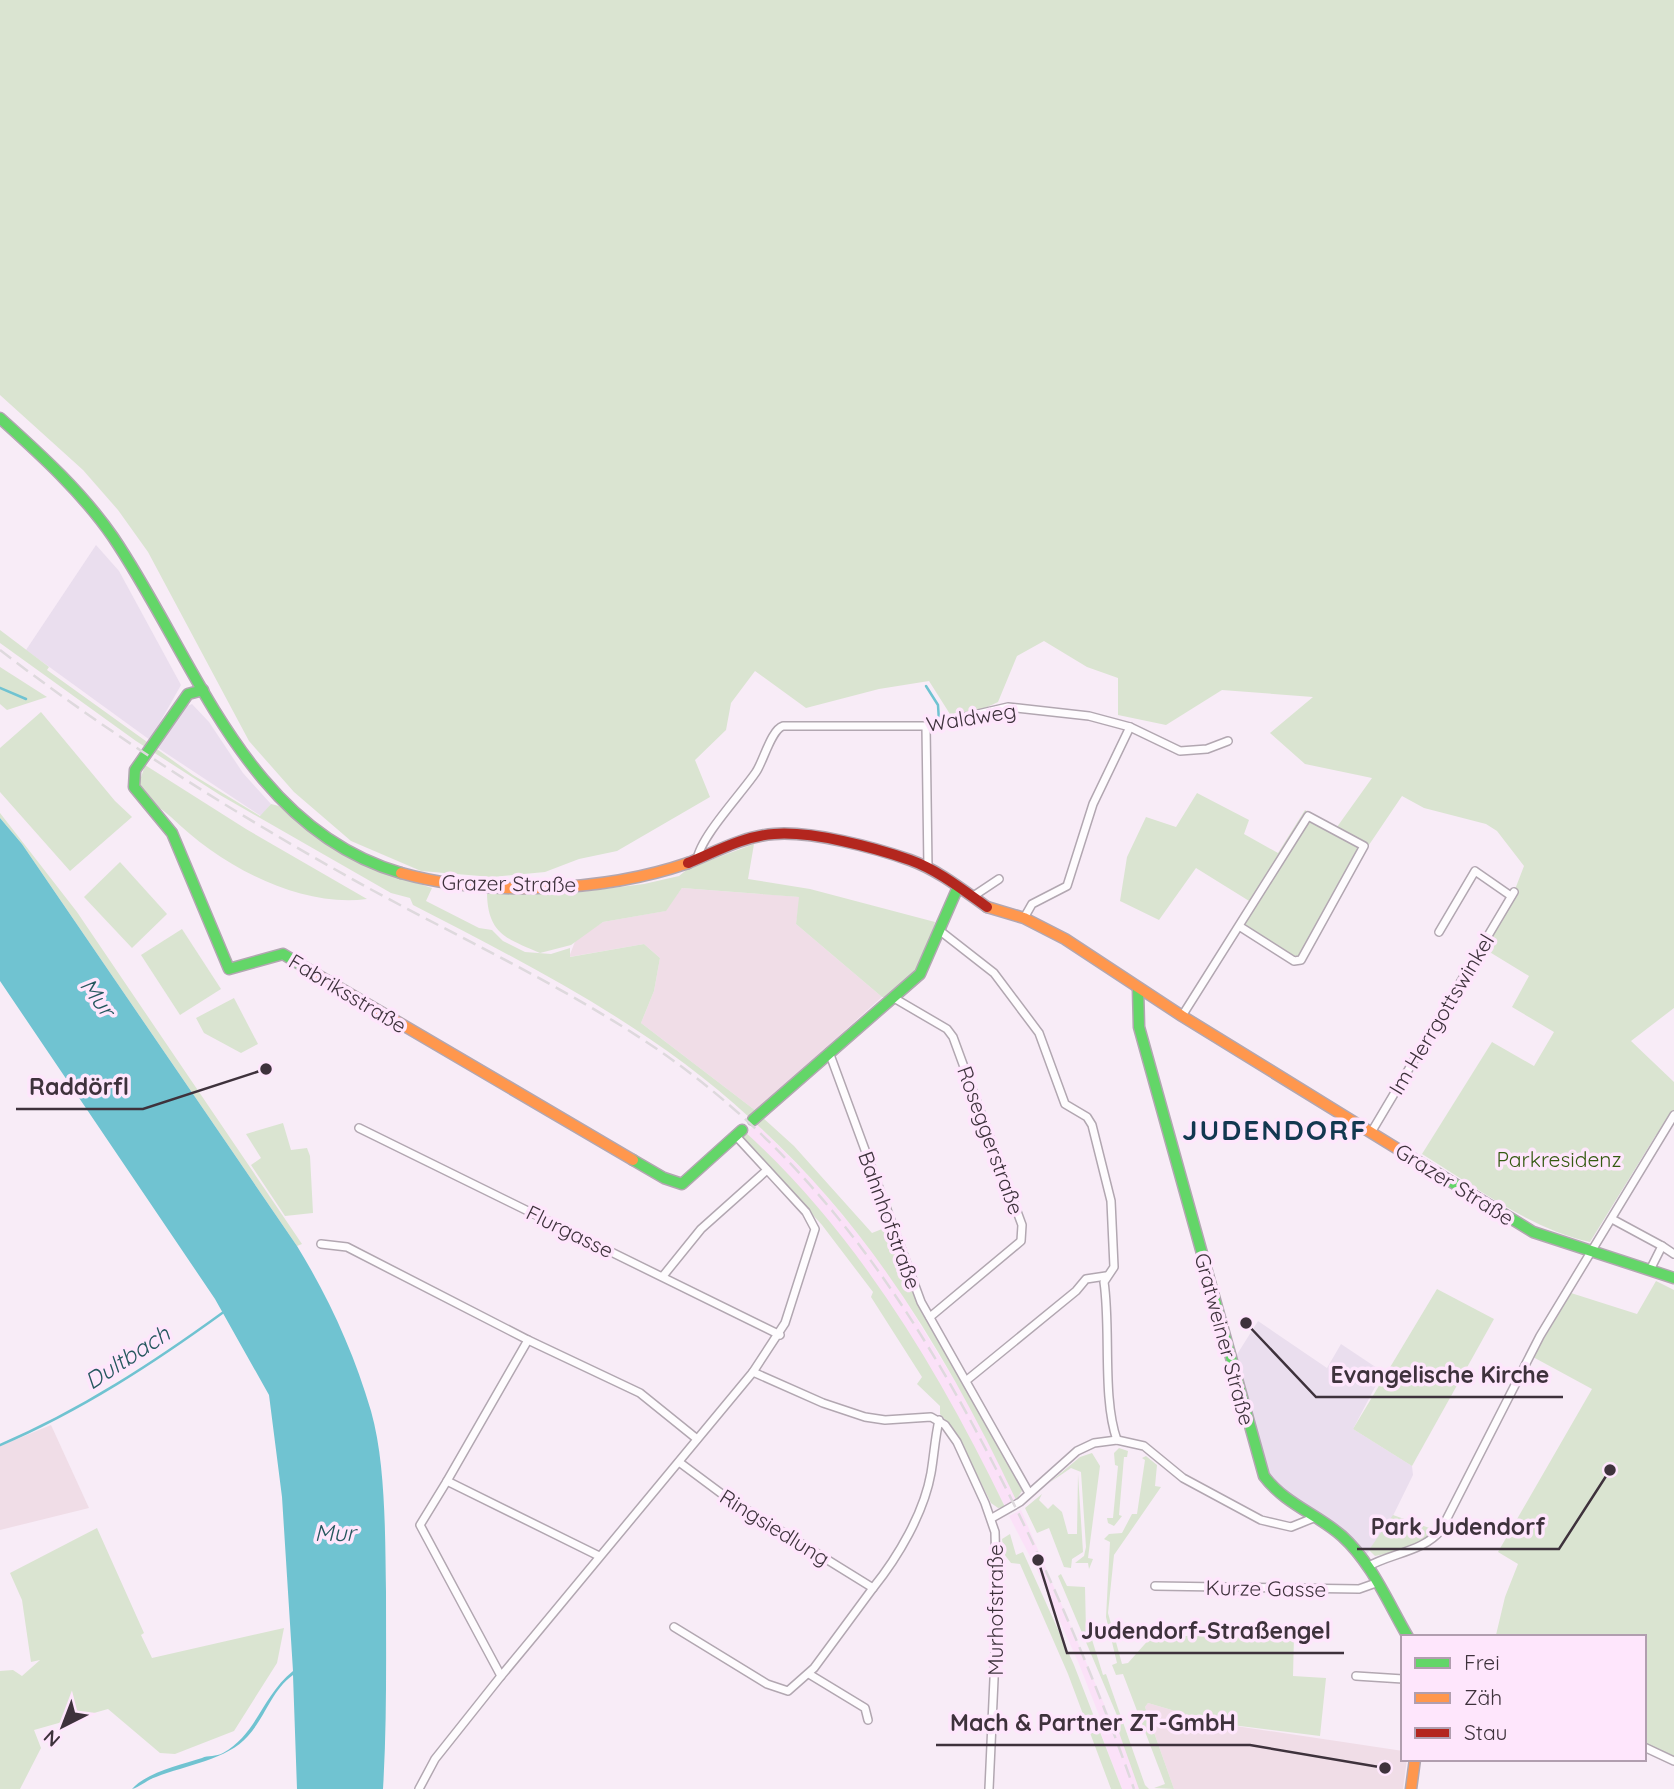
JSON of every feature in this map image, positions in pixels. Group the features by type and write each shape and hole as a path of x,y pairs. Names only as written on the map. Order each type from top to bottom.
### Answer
{"main road":[{"name":"Grazer Straße","path":"2,419 60,473 112,536 241,753 289,809 343,849 381,867 433,883 548,888 602,883 697,860 754,838 790,834 872,849 929,868 990,909 1024,918 1065,939 1182,1016 1533,1232 1651,1268 1674,1278"},
{"name":"Fabriksstraße","path":"203,691 188,694 135,770 132,780 134,792 163,818 174,838 229,969 283,954 664,1178 682,1184 739,1133"},
{"path":"752,1120 894,998 926,967 958,887"},
{"name":"Gratweiner Straße","path":"1138,988 1136,1000 1139,1027 1261,1470 1278,1494 1343,1537 1367,1567 1407,1635"},
{"path":"1410,1789 1415,1761"}],"street":[{"name":"Waldweg","path":"697,860 706,841 767,754 777,728 926,726 1008,708 1089,716 1130,727 1180,751 1207,749 1228,741"},
{"path":"926,726 929,868"},
{"path":"1024,918 1032,904 1067,886 1093,804 1130,727"},
{"path":"1182,1016 1308,816 1364,846 1301,960 1294,961 1239,926"},
{"name":"Im Herrgottswinkel","path":"1372,1131 1512,894 1475,871 1439,932"},
{"path":"972,897 999,879"},
{"path":"939,930 994,973 1040,1033 1065,1104 1087,1117 1092,1125 1111,1200 1114,1267 1106,1276 1086,1279 1076,1291 967,1380"},
{"name":"Roseggerstraße","path":"894,998 947,1029 953,1037 1022,1225 1021,1241 930,1317"},
{"name":"Bahnhofstraße","path":"829,1052 921,1302 1029,1493"},
{"path":"1367,1567 1385,1557 1433,1540 1441,1530 1534,1347 1674,1115"},
{"name":"Flurgasse","path":"359,1128 780,1335"},
{"path":"419,1789 435,1759 599,1556 753,1372 780,1335 815,1229 809,1216 767,1170 739,1133"},
{"path":"663,1276 701,1229 767,1170"},
{"path":"1612,1219 1674,1254"},
{"path":"321,1244 347,1247 528,1340 640,1393 697,1439"},
{"path":"1651,1268 1661,1246"},
{"path":"1106,1276 1111,1415 1117,1440"},
{"path":"501,1676 420,1525 528,1340"},
{"path":"753,1372 854,1414 880,1420 923,1416 939,1420 957,1442 992,1518"},
{"path":"674,1627 768,1684 788,1691 809,1674 889,1569 922,1502 930,1475 939,1420"},
{"path":"1029,1493 1077,1451 1094,1443 1117,1440 1138,1443 1151,1450 1183,1478 1261,1520 1291,1527 1316,1517"},
{"name":"Ringsiedlung","path":"679,1462 726,1497 873,1588"},
{"path":"447,1481 599,1556"},
{"name":"Murhofstraße","path":"989,1789 998,1568 992,1518 1029,1493"},
{"name":"Kurze Gasse","path":"1155,1587 1359,1589 1377,1583"},
{"path":"809,1674 865,1708 868,1720"},
{"path":"1356,1676 1401,1679"},
{"path":"1646,1748 1674,1761"}],"shaded area":[{"path":"96,545 119,571 181,685 150,740 26,650"},
{"path":"192,704 209,722 243,773 271,804 261,816 155,746 184,707"},
{"path":"682,888 800,897 796,924 882,997 756,1111 641,1023 654,991 660,958 644,944 569,957 576,939 603,922 665,911"},
{"path":"756,1123 817,1184 885,1267 967,1401 1017,1500 1005,1506 932,1373 882,1292 803,1191 746,1133"},
{"path":"1258,1321 1327,1368 1341,1344 1383,1372 1353,1429 1412,1466 1413,1475 1386,1530 1366,1555 1353,1541 1268,1483 1236,1356"},
{"path":"51,1425 89,1508 0,1530 0,1446"},
{"path":"1021,1510 1113,1725 1119,1723 1143,1789 1122,1789 1100,1731 1104,1728 1079,1664 1037,1570 1009,1516"},
{"path":"1148,1703 1216,1723 1401,1751 1401,1761 1407,1761 1403,1789 1174,1789 1145,1707"}],"green space":[{"name":"Parkresidenz","path":"0,0 1674,0 1674,1008 1631,1041 1674,1082 1674,1119 1659,1137 1656,1135 1590,1242 1568,1236 1525,1217 1422,1154 1492,1042 1534,1066 1554,1032 1512,1007 1529,976 1483,948 1514,892 1524,866 1497,831 1486,824 1424,808 1402,796 1344,882 1299,958 1294,958 1241,926 1254,904 1196,868 1159,920 1120,901 1127,857 1146,817 1176,827 1197,793 1249,820 1244,834 1278,853 1305,810 1337,827 1372,778 1305,764 1270,733 1313,697 1222,690 1166,725 1118,715 1118,678 1087,667 1044,641 1017,656 998,702 955,722 929,681 879,689 806,708 755,671 731,703 726,730 695,760 710,797 617,851 579,859 545,872 492,877 421,871 351,841 294,792 249,741 148,552 118,510 83,470 0,395"},
{"path":"0,630 49,667 47,670 193,775 260,816 271,804 279,806 332,845 370,865 432,888 426,901 479,928 492,930 503,941 525,952 551,954 570,948 570,957 644,944 660,958 654,991 641,1023 756,1111 750,1118 673,1055 589,1000 413,905 410,898 391,893 220,795 136,741 0,643"},
{"path":"0,667 47,697 7,710 0,704"},
{"path":"41,712 115,801 132,817 70,871 0,792 0,748"},
{"path":"145,765 246,829 367,899 314,897 261,879 236,866 212,851 137,790"},
{"path":"0,813 77,912 302,1244 297,1246 22,844 0,818"},
{"path":"754,844 748,879 810,889 935,922 924,965 887,997 882,997 796,924 799,897 682,888 666,911 603,922 571,945 540,953 518,944 502,933 491,918 488,907 487,894 537,892 556,895 644,884 679,876 689,868"},
{"path":"120,862 167,914 132,948 84,897"},
{"path":"182,929 221,989 180,1015 141,955"},
{"path":"234,998 258,1044 241,1053 204,1033 196,1018"},
{"path":"762,1117 794,1146 872,1233 887,1227 910,1288 1020,1484 1022,1491 1016,1500 964,1396 904,1297 835,1205 796,1162 754,1122"},
{"path":"283,1123 291,1150 307,1148 310,1156 313,1213 285,1216 251,1165 261,1158 246,1134"},
{"path":"744,1131 785,1171 823,1214 892,1306 952,1405 1005,1507 998,1508 991,1503 956,1433 940,1414 940,1406 917,1384 922,1377 871,1297 873,1292 822,1225 742,1138"},
{"path":"1656,1281 1674,1290 1674,1758 1646,1745 1646,1635 1496,1635 1505,1597 1518,1564 1498,1552 1592,1389 1533,1357 1571,1293 1637,1314"},
{"path":"1437,1289 1494,1319 1412,1466 1353,1429"},
{"path":"1119,1448 1128,1451 1127,1457 1124,1457 1119,1515 1122,1516 1114,1526 1108,1523 1107,1518 1113,1518 1118,1466 1115,1465 1114,1453"},
{"path":"1092,1453 1100,1466 1088,1558 1093,1559 1089,1569 1088,1563 1075,1563 1084,1556 1086,1547 1081,1472 1071,1468 1049,1483 1080,1457"},
{"path":"1146,1456 1157,1465 1155,1486 1161,1487 1114,1555 1108,1613 1122,1664 1128,1663 1152,1636 1294,1636 1293,1676 1326,1678 1320,1736 1216,1723 1148,1703 1145,1707 1174,1789 1154,1788 1165,1784 1123,1674 1116,1675 1112,1665 1117,1663 1106,1617 1110,1542 1104,1539 1109,1534 1122,1533 1132,1514 1137,1514 1145,1460 1142,1458"},
{"path":"1078,1474 1083,1552 1072,1559 1071,1568 1064,1567 1049,1528 1037,1533 1025,1508 1042,1494 1039,1500 1048,1509 1053,1504 1062,1512 1068,1534 1077,1534"},
{"path":"1393,1515 1435,1530 1416,1546 1375,1556 1369,1550"},
{"path":"97,1528 144,1633 141,1635 152,1658 284,1628 277,1663 234,1731 175,1754 160,1753 108,1709 34,1730 41,1748 20,1789 0,1789 0,1671 13,1670 22,1676 40,1660 31,1662 22,1600 10,1573"},
{"path":"1010,1534 1016,1555 1023,1552 1074,1665 1122,1789 1111,1789 1068,1674 1020,1564 1011,1563 1004,1554 1002,1539"},
{"path":"1061,1574 1067,1586 1085,1587 1086,1631 1089,1630 1103,1675 1106,1674 1145,1785 1149,1789 1139,1789 1116,1724 1119,1722 1116,1713 1058,1576"}],"water":[{"name":"Mur","path":"0,818 22,844 297,1246 320,1286 349,1347 371,1411 382,1477 386,1592 383,1789 297,1789 293,1675 279,1688 254,1728 239,1744 218,1756 156,1777 132,1789 155,1774 220,1754 234,1745 244,1736 282,1681 293,1671 282,1497 269,1395 215,1299 0,981"}],"waterway":[{"path":"926,686 938,705 939,721"},
{"path":"0,688 26,699"},
{"name":"Dultbach","path":"0,1445 88,1401 172,1349 225,1311"}],"railway":[{"path":"0,650 135,747 228,807 372,890 553,986 623,1027 713,1091 763,1136 810,1185 892,1290 962,1406 1015,1506 1052,1585 1087,1666 1134,1789"}],"traffic: fast":[{"path":"0,418 74,489 101,520 143,584 229,734 263,779 302,819 347,851 401,873"},
{"path":"203,690 188,694 135,770 134,787 172,833 229,969 283,954 316,974"},
{"path":"753,1120 920,974 958,887"},
{"path":"1138,988 1139,1027 1264,1476 1282,1494 1332,1528 1353,1547 1379,1584 1407,1635"},
{"path":"633,1160 664,1178 682,1184 742,1130"},
{"path":"1401,1151 1533,1232 1674,1278"}],"traffic: slow":[{"path":"401,873 470,886 545,888 620,880 688,863"},
{"path":"987,907 1024,918 1065,939 1182,1016 1401,1151"},
{"path":"316,974 633,1160"},
{"path":"1411,1789 1415,1761"}],"traffic: jam":[{"path":"688,863 730,845 763,835 824,837 878,850 920,864 987,907"}],"place":[{"name":"Raddörfl","path":"266,1069"},
{"name":"Evangelische Kirche","path":"1246,1323"},
{"name":"Park Judendorf","path":"1610,1470"},
{"name":"Judendorf-Straßengel","path":"1038,1560"},
{"name":"Mach & Partner ZT-GmbH","path":"1385,1768"}],"district":[{"name":"JUDENDORF","path":"1275,1129"}]}
